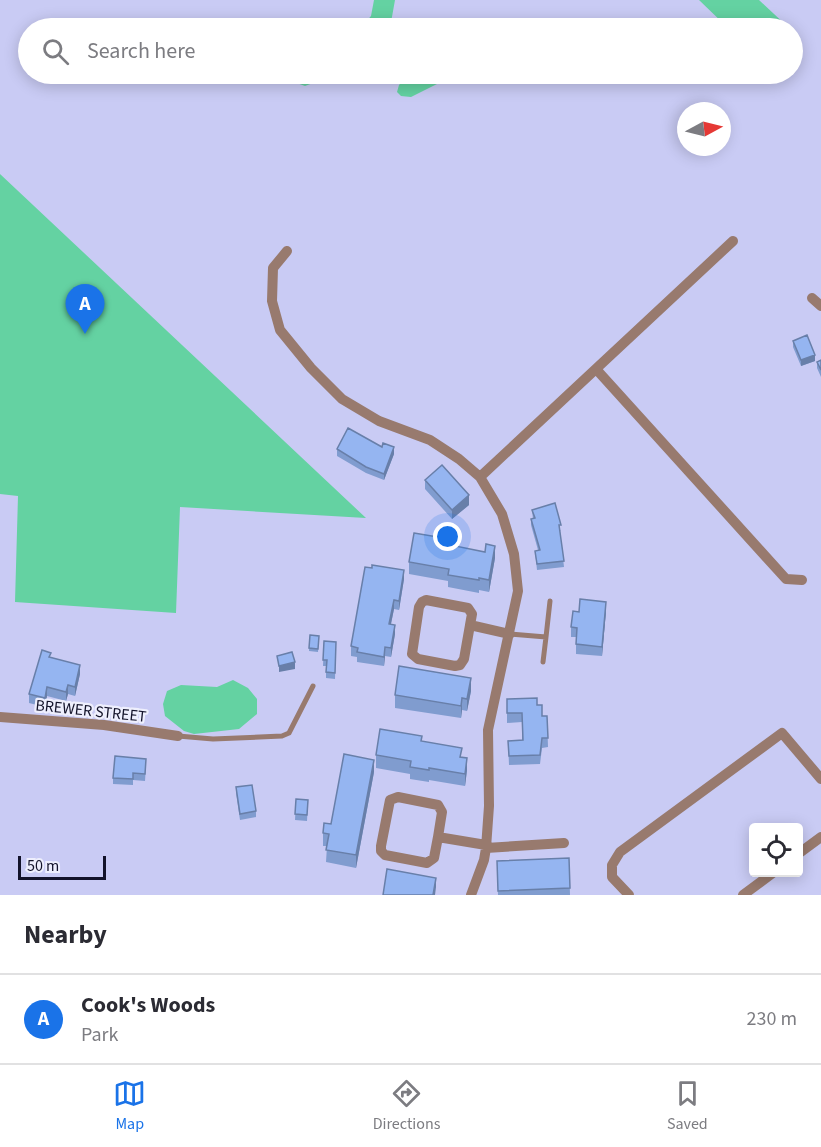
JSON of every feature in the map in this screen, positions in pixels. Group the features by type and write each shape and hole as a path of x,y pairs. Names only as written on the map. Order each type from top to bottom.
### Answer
{"street":[{"path":"480,477 733,241"},
{"path":"287,250 273,268 272,301 280,330 311,368 342,399 379,421 430,440 459,459 480,477 502,514 514,554 518,591 488,730 489,806 486,846 484,860 471,895"},
{"path":"812,298 821,306"},
{"path":"596,369 786,579 802,580"},
{"path":"424,601 468,608 472,614 471,625 464,658 460,665 418,659 412,654 419,607 424,601"},
{"path":"471,625 510,633"},
{"name":"BREWER STREET","path":"0,717 104,725 178,736"},
{"path":"629,895 612,877 612,865 620,852 782,733 821,779"},
{"path":"398,797 438,805 442,812 438,837 434,858 427,863 385,855 381,851 381,846 390,800 398,797"},
{"path":"438,837 486,846 564,843"},
{"path":"803,850 821,837"},
{"path":"743,895 768,877"}],"lane":[{"path":"543,662 550,601"},
{"path":"510,633 546,637"},
{"path":"178,736 213,740 282,736 289,733 313,686"}],"green space":[{"path":"374,0 395,0 392,18 369,18"},
{"path":"699,0 759,0 778,18 718,18"},
{"path":"437,84 411,97 401,96 397,92 399,85"},
{"path":"0,174 366,518 180,507 176,613 15,602 18,496 0,494"},
{"path":"233,680 248,688 257,699 257,714 239,729 194,734 184,731 165,716 163,704 167,691 181,685 217,687"}],"building":[{"path":"807,335 815,355 801,360 793,341"},
{"path":"348,428 382,447 383,443 394,447 384,474 366,467 337,449"},
{"path":"442,465 469,495 452,510 425,480"},
{"path":"555,503 561,525 559,525 564,561 537,564 535,551 540,550 531,519 535,518 532,510"},
{"path":"414,533 456,540 455,546 485,552 486,544 495,546 489,580 448,575 449,569 409,562"},
{"path":"372,565 404,570 399,601 394,600 389,624 395,625 391,648 385,647 384,657 357,652 358,648 351,646 365,567 372,568"},
{"path":"580,599 606,602 602,647 576,644 577,628 571,627 573,611 579,612"},
{"path":"310,635 319,636 318,649 309,648"},
{"path":"324,641 336,642 335,673 326,672 327,660 323,660"},
{"path":"42,650 51,653 49,657 80,665 75,687 68,685 66,692 47,687 45,698 29,694"},
{"path":"292,652 295,662 279,666 277,656"},
{"path":"399,666 471,678 467,699 462,698 461,706 395,695"},
{"path":"537,698 537,705 542,705 542,716 547,716 548,738 542,738 540,755 509,756 508,741 523,740 522,713 507,713 507,699"},
{"path":"380,729 422,736 421,741 462,748 460,757 467,758 465,774 410,767 411,761 376,755"},
{"path":"344,754 374,760 356,855 326,850 329,834 323,833 324,823 331,824"},
{"path":"115,756 146,759 145,774 133,773 133,779 113,778"},
{"path":"252,785 256,811 240,814 236,787"},
{"path":"296,799 308,800 307,815 295,814"},
{"path":"569,858 570,888 498,891 497,861"},
{"path":"387,869 436,878 433,895 383,895"}],"place":[{"name":"Cook's Woods","path":"85,334"}]}
